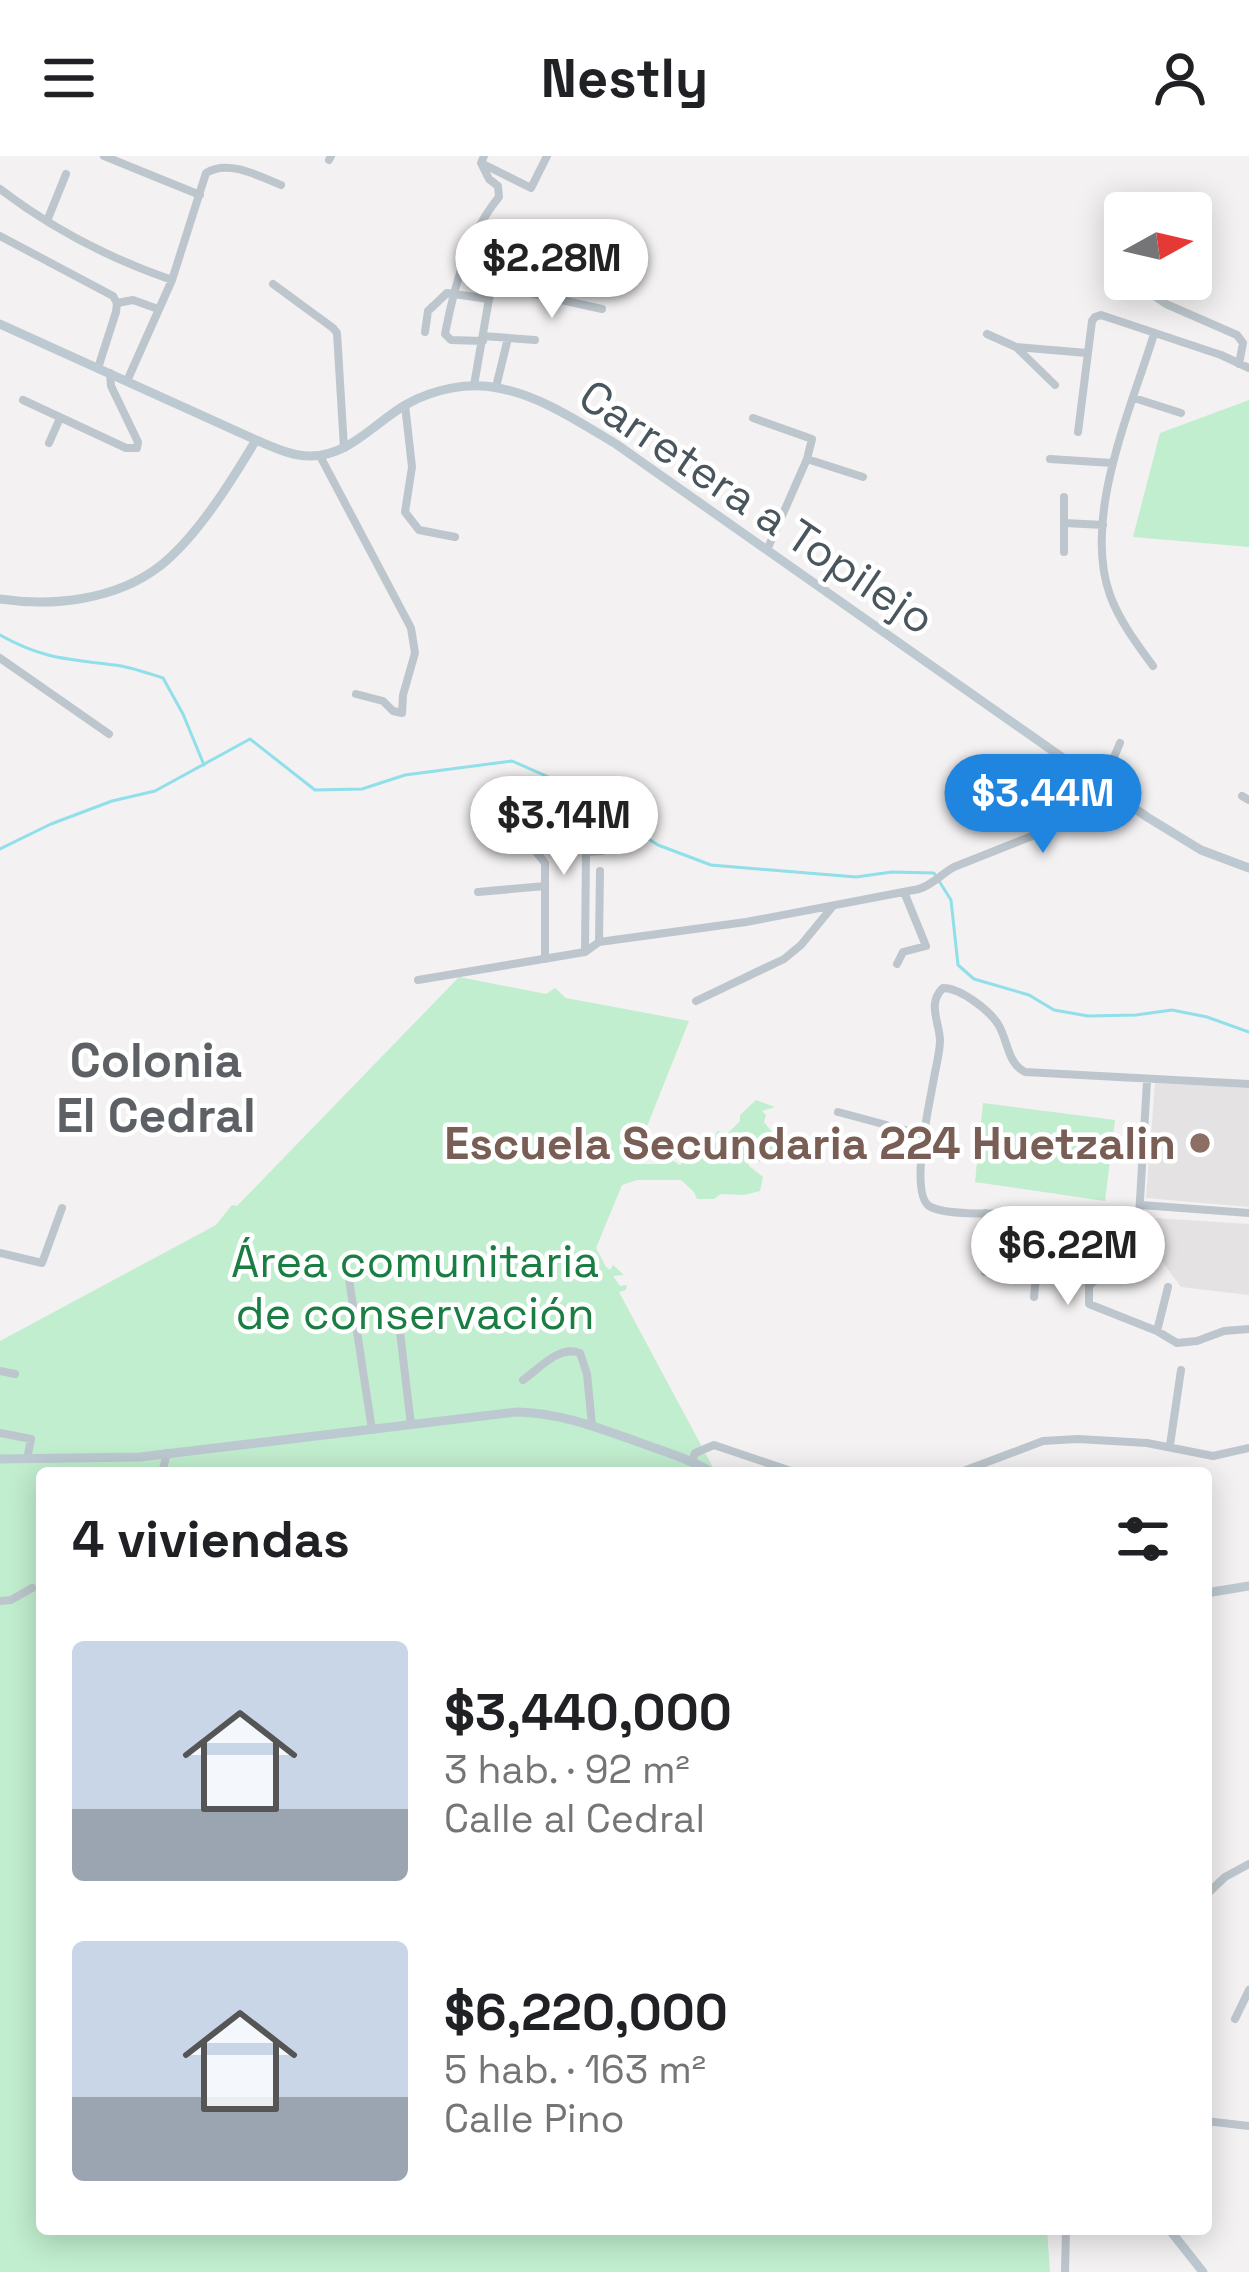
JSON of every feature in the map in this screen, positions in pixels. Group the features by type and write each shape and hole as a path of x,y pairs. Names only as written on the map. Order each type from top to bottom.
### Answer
{"main road":[{"path":"0,324 256,440 291,454 320,456"},
{"name":"Carretera a Topilejo","path":"320,456 344,448 405,405 439,391 474,386 522,394 571,416 616,445 1123,800 1202,850 1249,868"},
{"path":"0,599 41,604 84,598 160,566 203,517 256,440"},
{"path":"0,1460 140,1456 518,1412 592,1425 702,1467"},
{"path":"1212,1592 1249,1586"},
{"path":"1174,2235 1203,2272"}],"street":[{"path":"104,156 200,195"},
{"path":"483,159 531,188 547,156"},
{"path":"483,159 499,197 484,215 453,293 445,334 447,338 535,340"},
{"path":"128,381 172,280 206,173 217,166 281,185"},
{"path":"47,221 65,174"},
{"path":"0,189 47,221 131,266 172,280"},
{"path":"0,236 113,296 117,303 98,368"},
{"path":"525,292 533,257 540,253 586,265 586,284"},
{"path":"273,284 337,333 344,448"},
{"path":"474,386 489,299 496,287 602,309"},
{"path":"425,332 428,311 444,296 489,299"},
{"path":"1078,432 1095,316 1244,366 1243,343 1237,335 1160,300"},
{"path":"117,303 133,301 158,309"},
{"path":"986,334 1016,347 1087,353"},
{"path":"1153,666 1111,598 1103,525 1112,464 1154,334"},
{"path":"496,387 508,338"},
{"path":"1016,347 1055,385"},
{"path":"23,400 126,448 137,448 110,374"},
{"path":"1134,398 1180,413"},
{"path":"405,405 412,467 405,512 419,530 454,537"},
{"path":"49,443 60,418"},
{"path":"753,418 808,436 812,444 767,550"},
{"path":"320,456 408,616 415,653 402,713 383,701 356,694"},
{"path":"807,459 863,478"},
{"path":"1050,459 1112,464"},
{"path":"1064,497 1064,552"},
{"path":"1065,523 1103,525"},
{"path":"0,658 109,734"},
{"path":"1102,786 1120,742"},
{"path":"418,980 585,952 599,942 746,922 904,892 1123,800"},
{"path":"478,820 524,824 530,844 545,863 545,959"},
{"path":"585,952 586,852 602,851"},
{"path":"599,942 600,871"},
{"path":"478,892 545,886"},
{"path":"897,964 903,952 926,946 904,892"},
{"path":"696,1001 784,959 833,905"},
{"path":"1148,1081 1141,1205 1135,1223 1042,1211 946,1211 923,1198 924,1135 940,1040 934,1001 938,992 951,987 998,1024 1018,1070 1249,1084"},
{"path":"838,1112 924,1135"},
{"path":"1141,1205 1249,1213"},
{"path":"0,1253 42,1262 62,1208"},
{"path":"1034,1297 1042,1211"},
{"path":"985,1213 985,1272"},
{"path":"1108,1222 1101,1275 1089,1286 1089,1304 1178,1343 1224,1330 1249,1329"},
{"path":"350,1279 372,1430"},
{"path":"1157,1331 1168,1287"},
{"path":"398,1315 411,1424"},
{"path":"523,1380 562,1351 580,1353 592,1425"},
{"path":"1170,1446 1181,1370"},
{"path":"0,1371 15,1374"},
{"path":"0,1433 31,1439 27,1459"},
{"path":"974,1467 1042,1442 1078,1439 1170,1446 1213,1456 1249,1448"},
{"path":"692,1461 695,1453 714,1445 779,1467"},
{"path":"163,1467 166,1453"},
{"path":"0,1601 32,1588"},
{"path":"1212,1889 1249,1864"},
{"path":"1235,2019 1249,1990"},
{"path":"1212,2122 1249,2126"},
{"path":"1065,2272 1066,2235"}],"shaded area":[{"name":"Escuela Secundaria 224 Huetzalin","path":"1155,1083 1249,1088 1249,1207 1146,1198"},
{"path":"1153,1218 1249,1224 1249,1295 1181,1287 1153,1249"}],"green space":[{"path":"1249,400 1249,547 1133,537 1160,433"},
{"name":"Área comunitaria de conservación","path":"459,977 546,994 555,988 566,998 689,1021 632,1164 672,1160 680,1165 695,1141 718,1142 717,1131 727,1134 756,1100 775,1107 762,1111 764,1122 779,1141 769,1161 749,1162 763,1177 760,1191 697,1199 681,1180 637,1180 622,1185 596,1248 606,1267 610,1270 613,1265 624,1275 613,1276 620,1286 627,1285 619,1292 713,1467 36,1467 36,2235 1047,2235 1050,2272 0,2272 0,1341 216,1225 232,1205 237,1206"},
{"path":"983,1103 1115,1120 1105,1201 975,1182"}],"waterway":[{"path":"0,635 43,653 163,678 204,765"},
{"path":"0,849 112,801 155,791 250,739 315,790 362,789 405,775 512,761 553,779 658,845 711,865 856,877 934,873 951,900 958,965 974,979 1029,995 1054,1010 1088,1016 1172,1010 1249,1032"}],"place":[{"name":"Escuela Secundaria 224 Huetzalin","path":"1200,1143"}],"district":[{"name":"Colonia El Cedral","path":"156,1088"}]}
